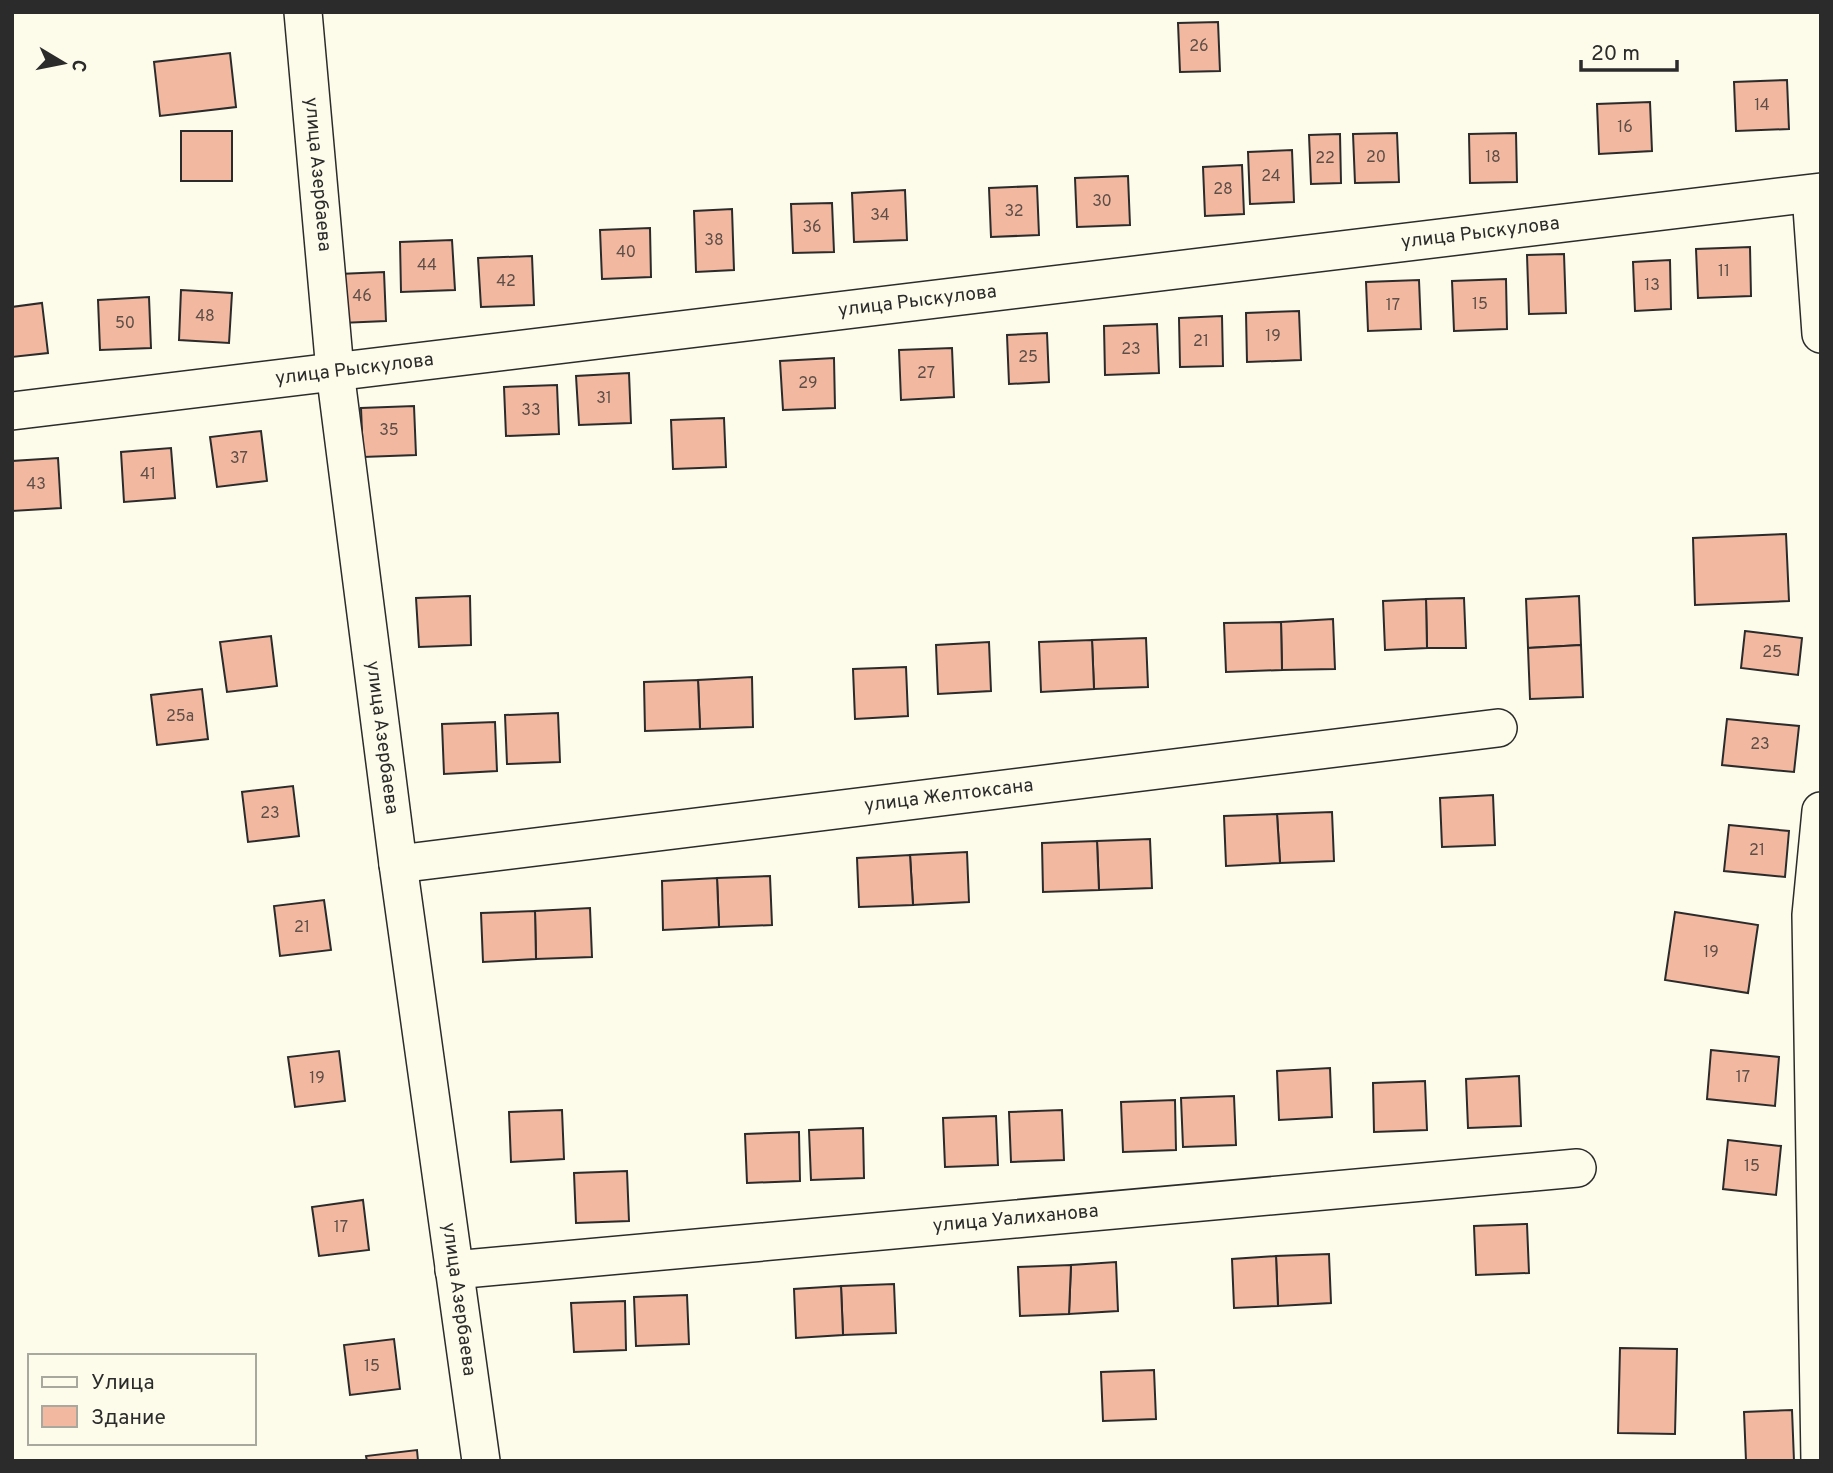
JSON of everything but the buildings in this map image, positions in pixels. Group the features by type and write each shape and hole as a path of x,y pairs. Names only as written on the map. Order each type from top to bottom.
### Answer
{"street":[{"name":"улица Азербаева","path":"303,12 335,371 398,864 481,1461"},
{"name":"улица Рыскулова","path":"12,411 1816,193"},
{"path":"1816,193 1821,334"},
{"name":"улица Желтоксана","path":"398,864 1499,728"},
{"path":"1820,1461 1811,915 1821,811"},
{"name":"улица Уалиханова","path":"454,1270 1577,1168"}]}
